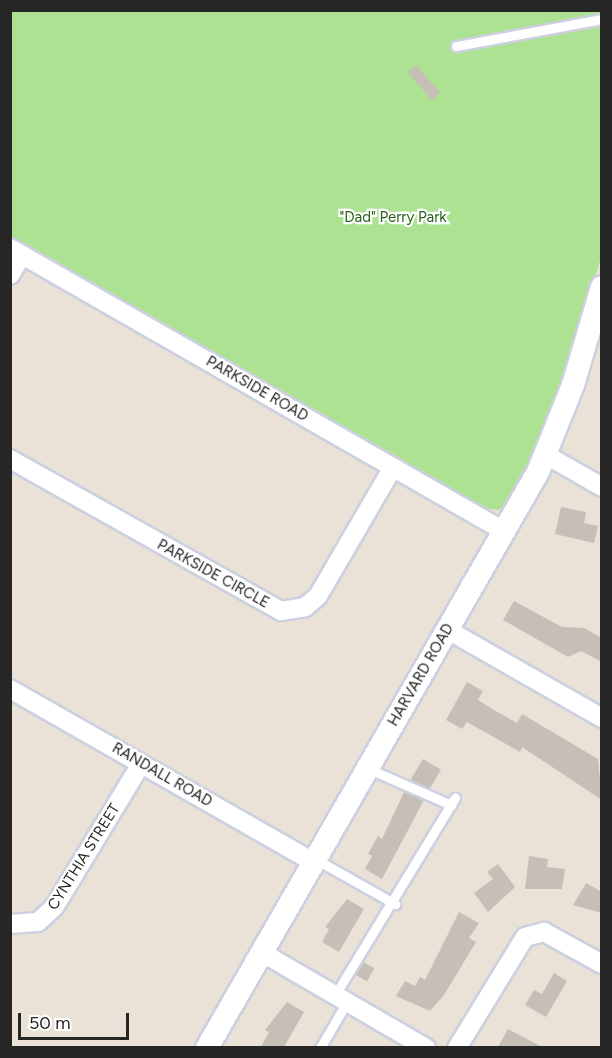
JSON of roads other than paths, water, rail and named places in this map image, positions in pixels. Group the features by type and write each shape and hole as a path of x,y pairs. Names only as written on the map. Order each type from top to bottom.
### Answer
{"street":[{"path":"10,275 16,251"},
{"name":"PARKSIDE ROAD","path":"16,251 504,531"},
{"name":"HARVARD ROAD","path":"207,1047 546,455 602,287"},
{"path":"546,455 602,487"},
{"name":"PARKSIDE CIRCLE","path":"10,459 281,611 305,607 318,596 393,467"},
{"path":"446,629 602,718"},
{"name":"RANDALL ROAD","path":"10,688 314,861"},
{"name":"CYNTHIA STREET","path":"10,924 38,922 55,906 141,764"},
{"path":"458,1047 514,948 529,934 549,934 602,964"},
{"path":"261,952 426,1047"}],"lane":[{"path":"456,46 602,20"},
{"path":"320,1047 341,999 453,802 367,768"},
{"path":"314,861 395,904"}],"park label":[{"name":"\"Dad\" Perry Park","path":"393,218"}]}
